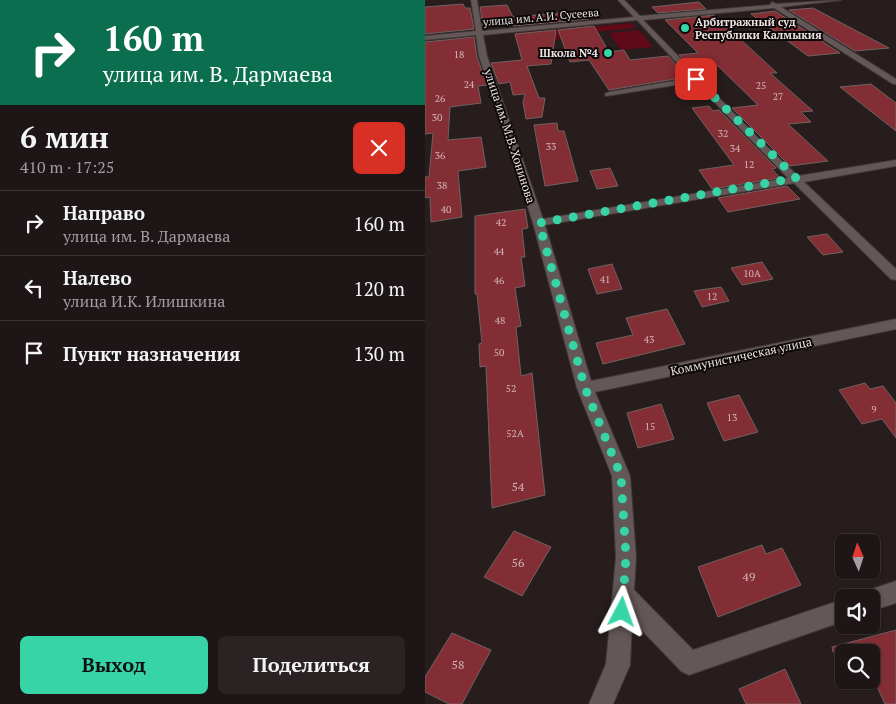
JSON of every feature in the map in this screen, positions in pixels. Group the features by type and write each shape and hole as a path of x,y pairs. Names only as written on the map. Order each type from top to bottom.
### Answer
{"street":[{"name":"улица им. М.В. Хонинова","path":"474,0 481,33 483,56 539,223 585,388 621,476 626,557 618,665 601,704"},
{"path":"621,0 696,79 896,276"},
{"path":"767,0 896,82"},
{"name":"улица им. А.И. Сусеева","path":"425,38 838,0"},
{"path":"609,94 696,79"},
{"path":"539,223 796,178 896,163"},
{"name":"Коммунистическая улица","path":"585,388 896,324"},
{"path":"880,597 896,592"},
{"path":"624,595 689,663 835,613"}],"shaded area":[{"path":"632,23 636,28 597,32 599,36 516,43 514,33"},
{"path":"639,30 653,47 621,50 609,33"}],"building":[{"path":"699,2 706,9 658,13 652,7"},
{"path":"463,4 465,8 470,8 474,29 425,34 425,7"},
{"path":"507,5 513,17 584,11 589,19 513,26 512,23 483,26 480,7"},
{"path":"813,8 889,48 855,51 789,10"},
{"path":"775,11 840,53 808,56 751,14"},
{"path":"714,15 777,73 770,73 813,111 801,112 811,122 788,124 828,161 790,166 732,108 758,105 718,66 693,69 679,55 698,53 665,20"},
{"path":"594,26 609,52 624,50 630,60 668,56 687,77 609,90 589,60 570,62 558,30"},
{"path":"556,30 551,64 527,66 539,98 545,98 542,117 526,119 523,102 525,94 513,95 510,82 499,84 491,63 522,60 515,34"},
{"path":"474,37 477,57 487,85 478,86 481,103 450,107 448,140 481,137 486,167 458,171 462,217 431,222 430,197 425,198 425,177 429,177 433,133 425,134 425,42"},
{"path":"871,84 896,103 896,131 840,87"},
{"path":"709,106 713,111 719,110 776,168 772,169 780,178 712,189 699,170 734,165 692,108"},
{"path":"557,123 558,131 564,131 578,181 545,186 534,125"},
{"path":"610,168 618,186 597,189 590,171"},
{"path":"787,186 800,199 728,212 718,198"},
{"path":"525,209 528,228 522,229 525,257 521,257 525,286 515,288 521,326 516,327 521,376 532,373 545,495 492,508 486,366 480,367 479,344 482,343 477,294 475,294 475,216"},
{"path":"827,234 843,252 823,255 807,237"},
{"path":"762,262 773,279 742,285 731,268"},
{"path":"612,264 622,289 597,294 588,269"},
{"path":"721,287 729,301 702,307 694,291"},
{"path":"667,309 685,344 603,364 596,343 633,335 626,318"},
{"path":"865,383 870,389 883,386 896,403 896,438 882,419 862,424 839,390"},
{"path":"739,395 758,432 724,441 707,403"},
{"path":"661,404 674,439 638,448 627,413"},
{"path":"514,531 551,547 522,596 484,577"},
{"path":"762,545 766,554 782,548 801,585 718,617 698,567"},
{"path":"896,630 896,704 885,704 878,689 880,689 880,644 843,644"},
{"path":"452,633 491,650 462,704 449,704 425,692 425,677"},
{"path":"785,669 801,704 746,704 739,689"}],"place":[{"name":"Арбитражный суд Республики Калмыкия","path":"685,28"},
{"name":"Школа №4","path":"608,53"}],"route":[{"path":"622,612 626,557 621,476 585,388 539,223 796,178 759,144 696,79"}]}
